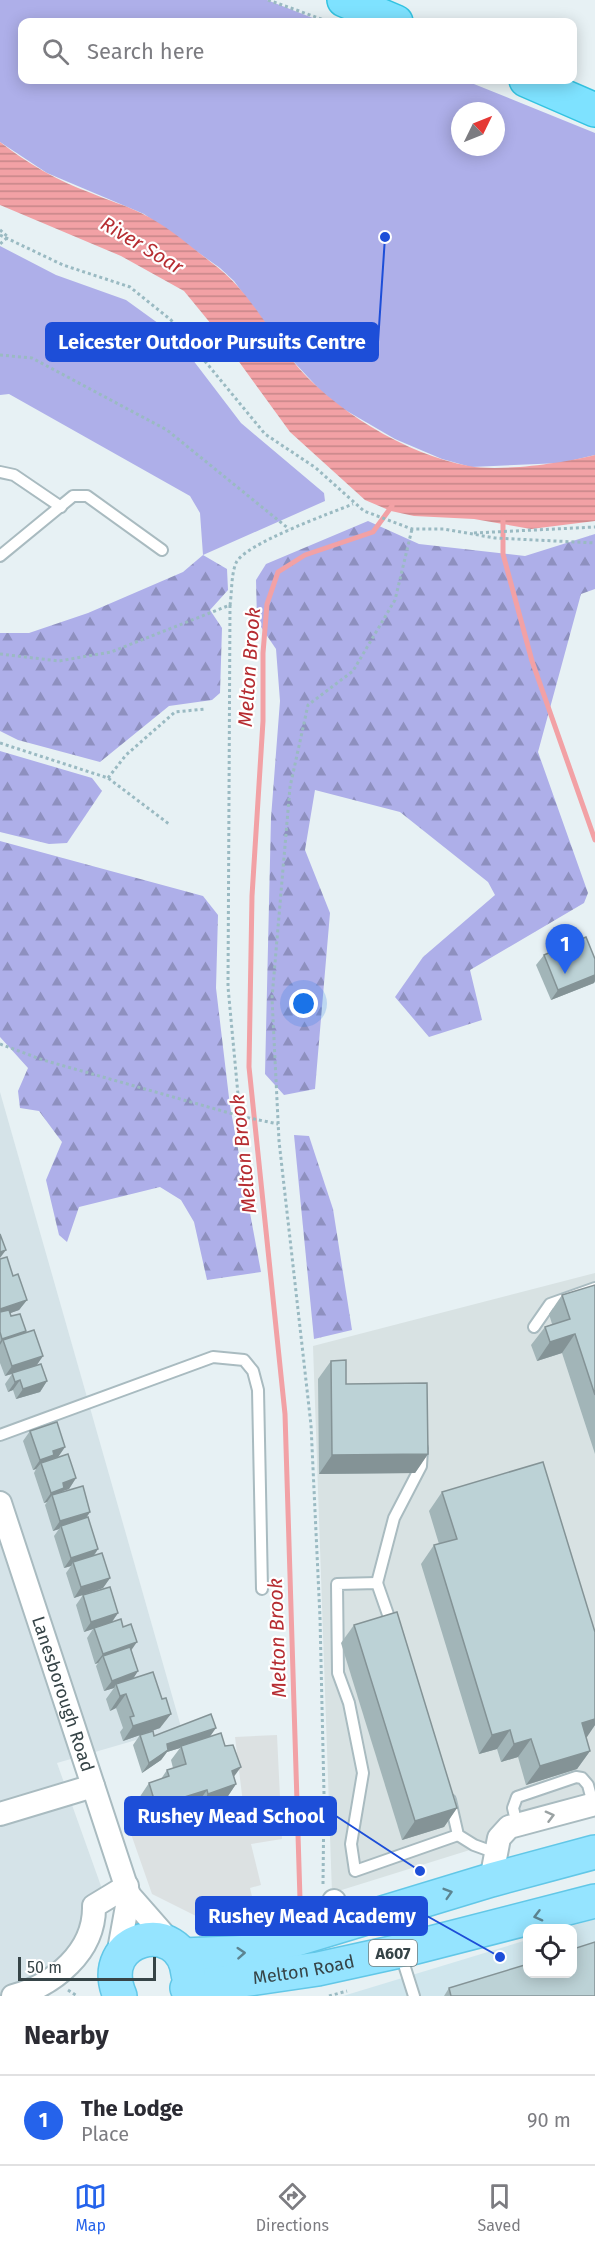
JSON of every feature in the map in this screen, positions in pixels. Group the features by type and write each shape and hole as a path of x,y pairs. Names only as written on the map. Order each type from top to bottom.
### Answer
{"highway":[{"path":"344,0 387,18"},
{"path":"535,84 594,109"}],"main road":[{"name":"Melton Road","path":"178,1951 254,1952 332,1905 494,1867 595,1852"},
{"name":"Melton Road","path":"185,1992 400,1952 595,1901"},
{"name":"A607","path":"111,1983 121,1954 137,1941 150,1938 178,1951 187,1966 185,1992"},
{"path":"262,1996 318,1969"}],"street":[{"name":"Lanesborough Road","path":"0,1503 128,1891 178,1951"},
{"path":"0,1814 93,1786"},
{"path":"494,1867 499,1838 509,1827 594,1804"},
{"name":"Lanesborough Road","path":"111,1983 128,1891"},
{"path":"13,1996 33,1990 69,1967 84,1943 94,1920 94,1906 128,1891"}],"lane":[{"path":"0,472 14,475 61,507"},
{"path":"0,556 73,496 87,496 162,550"},
{"path":"534,1327 550,1304 595,1288"},
{"path":"0,1435 213,1357 244,1360 253,1371 258,1390 262,1589"},
{"path":"395,1635 377,1583 394,1518 422,1466 422,1433"},
{"path":"377,1583 337,1584 338,1673 349,1703 363,1773 351,1844 355,1870 458,1834"},
{"path":"517,1825 513,1808 517,1797 576,1777 582,1778 588,1785 594,1804"},
{"path":"446,1783 458,1834 474,1845 494,1867"},
{"path":"400,1952 414,1996"}],"path":[{"path":"268,0 319,18"},
{"path":"0,230 8,237"},
{"path":"0,235 63,265 130,287 171,320 265,435 316,468 353,504 364,511 404,524 412,529 444,529 495,538 595,543"},
{"path":"0,244 8,237"},
{"path":"0,356 32,358 168,430 289,530"},
{"path":"240,1116 228,987 230,605 236,561 248,550 289,530 353,504"},
{"path":"466,533 595,527"},
{"path":"332,1905 324,1794 320,1618 310,1425 278,1124 272,998 290,787 308,705 353,671 394,600 412,529"},
{"path":"0,654 59,661 111,652 230,605"},
{"path":"108,778 126,755 175,712 205,709"},
{"path":"0,743 108,778 169,824"},
{"path":"0,1044 43,1060 240,1116 278,1124"}],"shaded area":[{"path":"0,1092 181,1727 57,1763 101,1886 98,1932 49,1996 0,1996"},
{"path":"595,1273 595,1794 489,1844 332,1893 313,1346"},
{"path":"277,1735 282,1839 251,1844 261,1885 250,1888 253,1901 198,1917 152,1894 131,1834 222,1803 231,1833 246,1828 235,1737"},
{"path":"595,1919 595,1996 343,1996 523,1941 523,1978 577,1978 577,1924"}],"green space":[{"path":"0,0 267,0 313,18 18,18 18,84 474,84 595,133 595,455 561,463 471,467 442,459 395,439 340,407 321,391 293,361 234,281 220,268 144,214 47,173 0,142"},
{"path":"0,246 56,275 126,300 162,326 183,347 241,423 324,493 325,501 203,555 200,513 190,496 9,394 0,395"},
{"path":"368,521 419,544 525,556 595,534 595,589 581,594 538,752 588,893 584,903 470,970 482,1020 429,1037 395,997 423,957 495,895 488,882 400,812 315,790 305,850 330,913 315,1089 284,1095 265,1074 271,818 280,701 276,649 257,621 256,580 266,564"},
{"path":"203,555 227,569 228,590 210,610 222,628 220,693 212,700 169,706 100,762 18,740 0,731 0,633 29,633 88,613 183,572"},
{"path":"0,751 92,778 102,791 67,843 49,844 0,832"},
{"path":"0,841 203,896 218,915 216,988 230,1106 261,1272 207,1280 194,1222 181,1200 160,1187 79,1207 67,1242 59,1235 46,1180 62,1142 39,1111 20,1108 18,1091 28,1068 0,1037"},
{"path":"294,1135 309,1136 333,1209 352,1330 314,1339"}],"water":[{"name":"River Soar","path":"0,142 55,177 129,207 160,223 178,236 236,284 292,360 327,396 396,441 445,460 482,468 532,466 595,455 595,521 531,529 474,519 414,516 391,511 365,500 290,432 216,330 184,291 121,256 0,205"}],"building":[{"path":"586,937 595,959 595,975 558,990 544,955"},
{"path":"0,1234 6,1250 0,1252"},
{"path":"7,1257 13,1276 18,1274 27,1300 0,1309 0,1259"},
{"path":"595,1285 595,1395 575,1334 550,1342 545,1327 570,1319 562,1295"},
{"path":"9,1310 11,1316 20,1314 26,1331 2,1339 0,1312"},
{"path":"34,1330 43,1356 12,1366 3,1340"},
{"path":"346,1360 346,1384 427,1383 428,1454 332,1455 331,1361"},
{"path":"41,1364 47,1381 23,1389 20,1380 15,1382 12,1373"},
{"path":"57,1422 65,1447 53,1451 54,1455 40,1460 30,1431"},
{"path":"68,1454 76,1478 63,1483 64,1488 51,1493 41,1463"},
{"path":"543,1462 595,1632 595,1719 582,1723 590,1751 540,1766 531,1739 514,1744 510,1730 492,1735 434,1545 457,1539 442,1492"},
{"path":"83,1486 90,1512 60,1521 52,1495"},
{"path":"88,1517 98,1549 71,1558 61,1526"},
{"path":"102,1553 110,1578 81,1587 73,1562"},
{"path":"110,1587 118,1613 91,1622 83,1595"},
{"path":"397,1612 457,1808 415,1821 354,1625"},
{"path":"121,1619 123,1627 131,1624 137,1642 103,1654 94,1628"},
{"path":"130,1647 138,1671 112,1681 103,1656"},
{"path":"153,1672 162,1699 166,1698 171,1714 133,1726 130,1717 134,1716 126,1694 120,1696 116,1684"},
{"path":"211,1714 216,1728 167,1744 168,1750 149,1763 140,1735 153,1731 154,1736"},
{"path":"221,1733 225,1746 233,1745 241,1767 232,1771 236,1784 208,1794 207,1790 156,1806 149,1783 169,1776 167,1770 186,1764 181,1746"},
{"path":"595,1942 595,1996 451,1996 449,1988 523,1966 523,1978 577,1978 577,1948"}],"waterway":[{"name":"Melton Brook","path":"300,1899 285,1414 249,1067 252,896 263,721 263,653 267,604 278,572 305,555 373,532 392,506"},
{"path":"503,518 503,554 532,661 595,840"}],"place":[{"name":"Leicester Outdoor Pursuits Centre","path":"385,237"},
{"name":"The Lodge","path":"565,974"},
{"name":"Rushey Mead School","path":"420,1871"},
{"name":"Rushey Mead Academy","path":"500,1957"}]}
